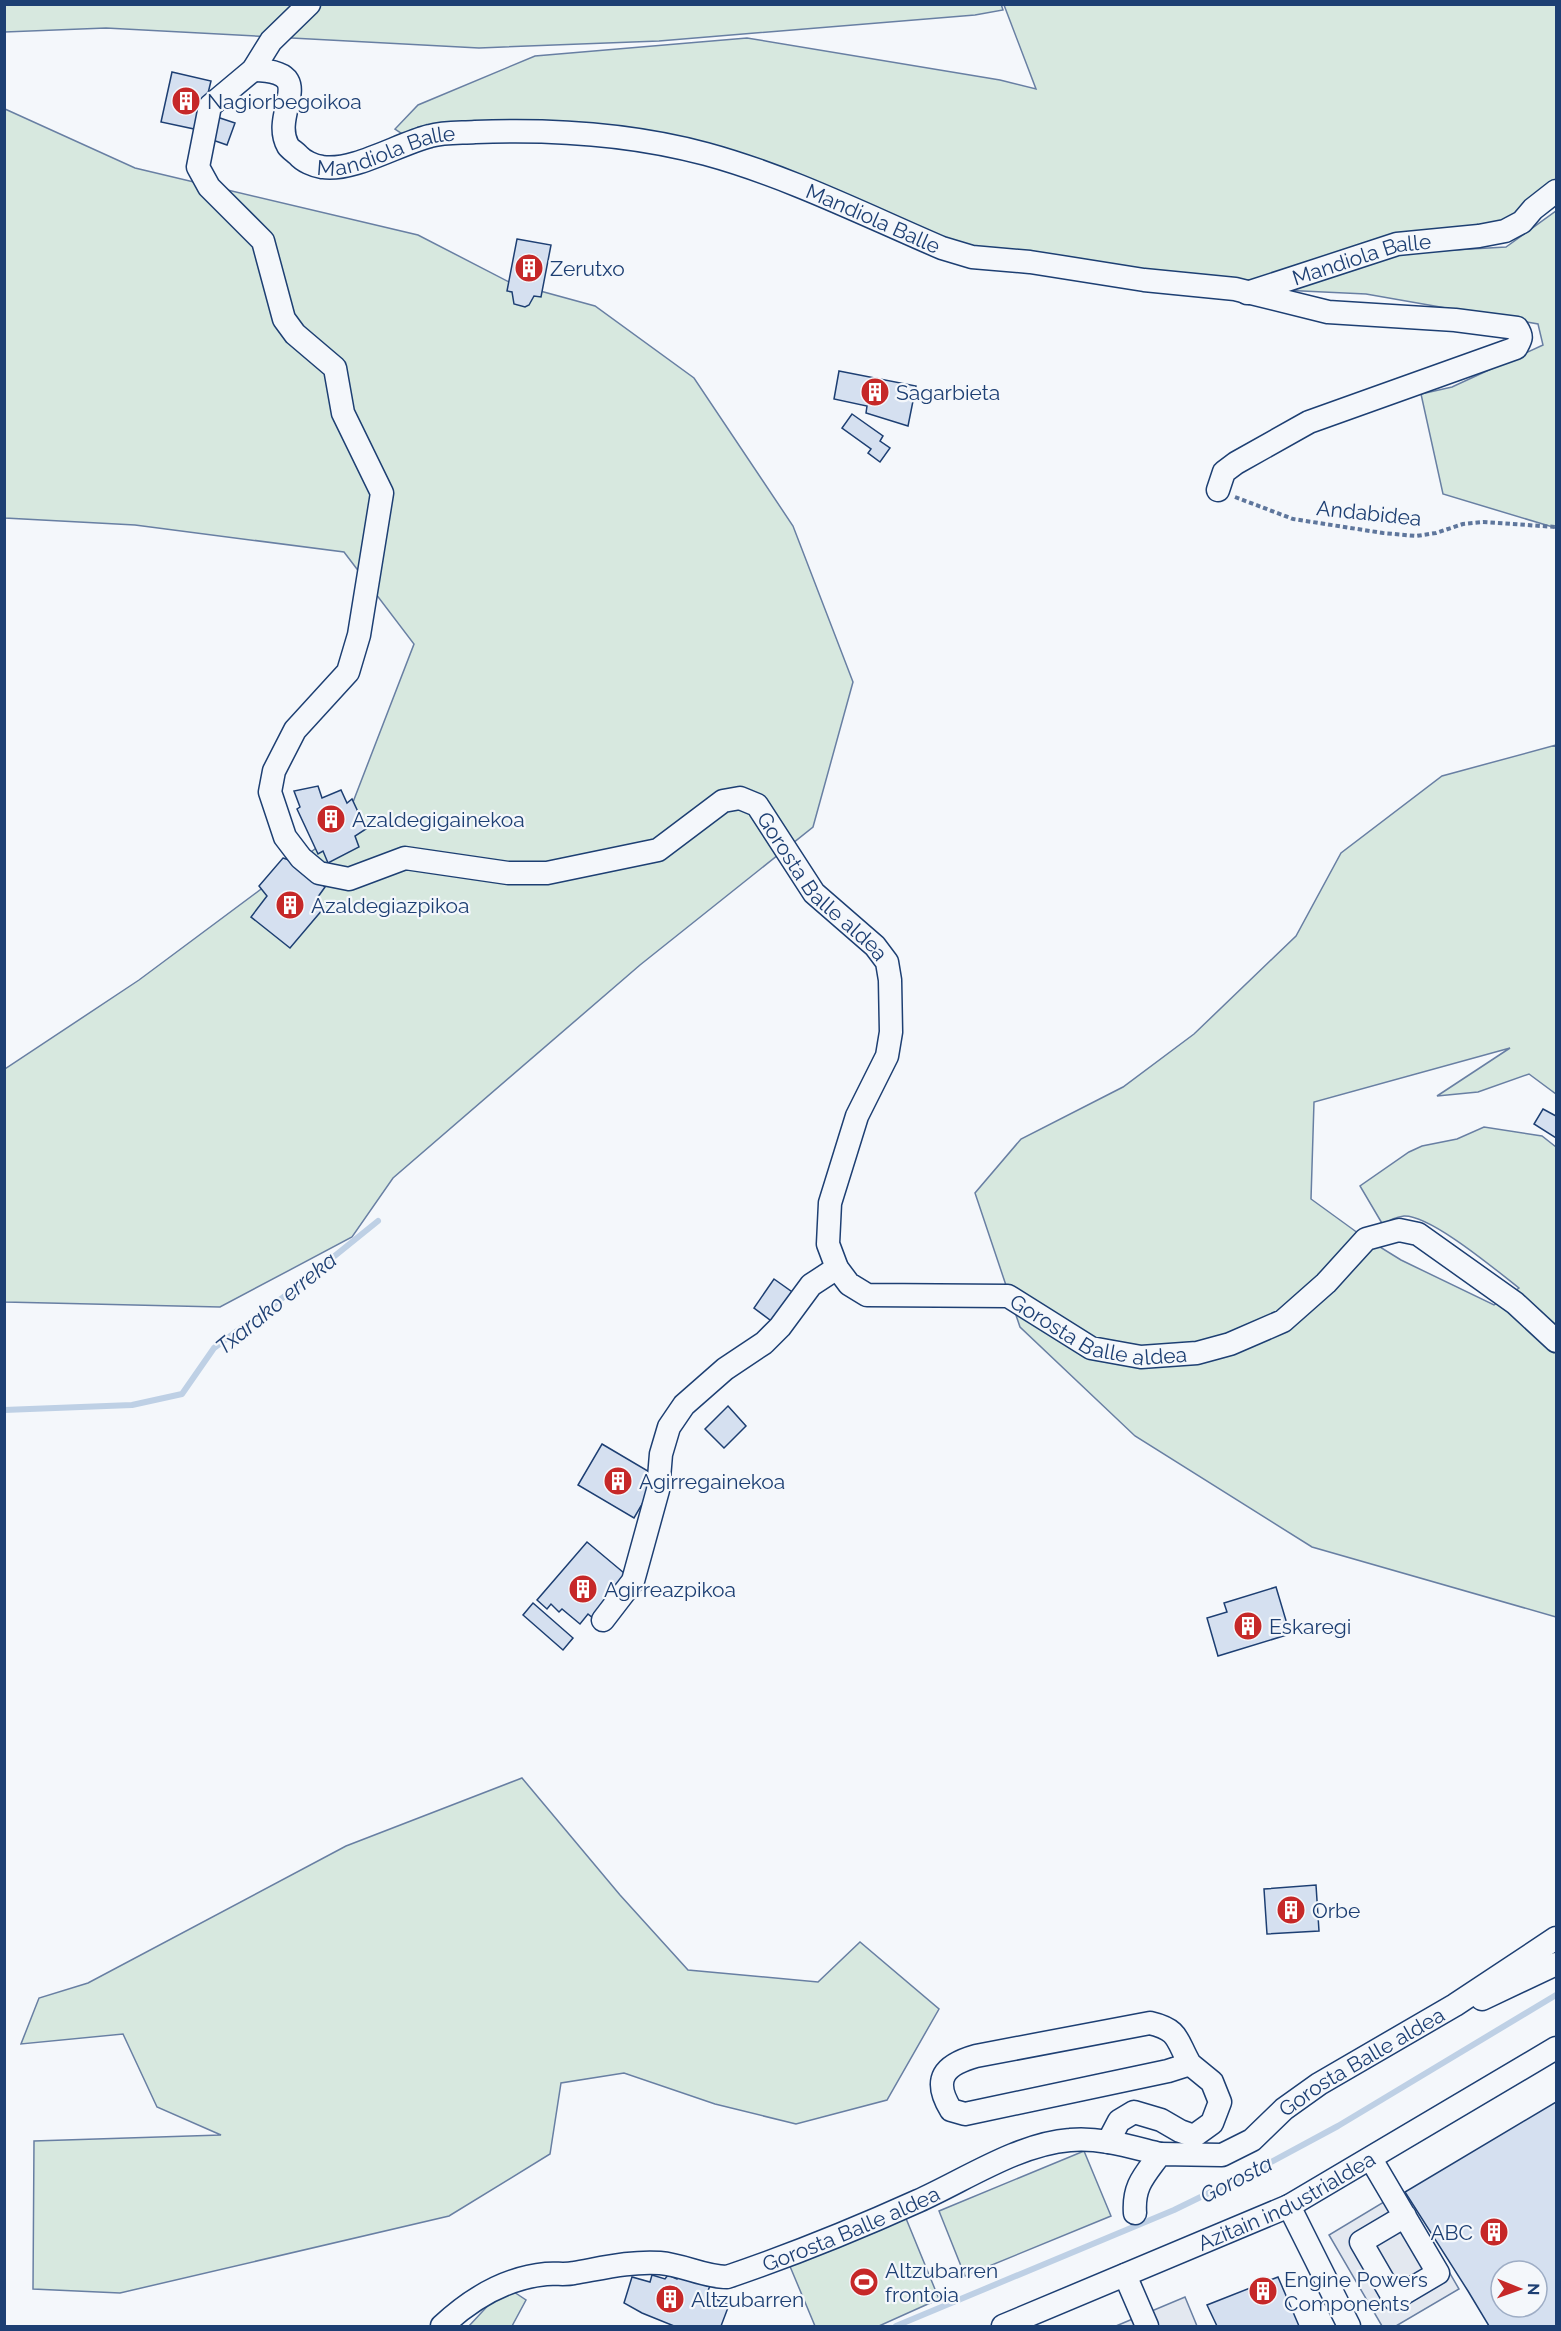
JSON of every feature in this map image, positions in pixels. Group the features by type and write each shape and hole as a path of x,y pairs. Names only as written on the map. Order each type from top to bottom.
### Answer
{"street":[{"name":"Gorosta Balle aldea","path":"309,4 271,40 253,70 210,106 198,167 209,187 263,241 284,319 295,334 335,368 343,413 382,493 359,635 348,672 295,730 274,771 270,792 285,837 300,858 320,873 349,879 405,858 508,873 547,873 658,850 723,801 740,798 757,806 813,893 875,946 887,962 891,980 891,1032 887,1056 857,1116 830,1203 828,1244 837,1268 849,1284 867,1295 1008,1296 1091,1347 1141,1357 1197,1353 1230,1344 1283,1321 1326,1283 1366,1239 1399,1230 1418,1234 1515,1304 1557,1341"},
{"name":"Mandiola Balle","path":"253,70 274,70 288,81 290,89 284,132 288,146 302,159 321,167 340,167 357,163 392,148 432,135 525,132 636,140 707,155 756,171 807,190 942,248 972,257 1030,262 1144,280 1235,289 1247,293 1397,243 1479,236 1505,231 1522,222 1533,209 1557,191"},
{"path":"1218,489 1224,472 1236,463 1309,422 1516,348 1521,340 1517,328 1455,320 1328,312 1247,293"},
{"path":"603,1620 633,1581 658,1490 661,1454 669,1427 684,1405 725,1369 764,1342 780,1327 811,1285 837,1268"},
{"name":"Gorosta Balle aldea","path":"442,2326 488,2290 505,2282 547,2274 570,2274 617,2265 660,2263 681,2266 713,2277 727,2277 918,2201 1007,2158 1040,2146 1072,2139 1108,2142 1160,2154 1222,2155 1252,2140 1284,2109 1319,2084 1455,2005 1557,1938"},
{"path":"1455,2005 1489,1997 1557,1964"},
{"path":"1108,2142 1119,2121 1134,2112 1161,2120 1180,2132 1194,2136 1212,2123 1220,2102 1212,2082 1190,2064 1177,2037 1167,2027 1150,2023 976,2056 960,2061 944,2073 941,2087 951,2110 965,2114 1168,2071 1190,2064"},
{"name":"Azitain industrialdea","path":"1003,2326 1289,2206 1557,2048"},
{"path":"1135,2213 1134,2196 1139,2184 1160,2154"},
{"path":"1371,2159 1406,2216"},
{"path":"1289,2206 1349,2326"},
{"path":"1125,2275 1147,2326"}],"path":[{"name":"Andabidea","path":"1218,489 1258,507 1293,519 1383,533 1416,536 1436,533 1463,524 1483,522 1557,527"}],"shaded area":[{"path":"1001,4 1003,10 975,15 659,41 479,48 106,28 5,32 4,5"},
{"path":"1004,5 1556,5 1556,184 1523,211 1496,226 1266,281 1224,281 973,251 782,168 569,125 418,127 404,135 395,129 418,105 535,56 747,38 1000,80 1036,89"},
{"path":"5,109 135,168 418,235 511,283 595,306 694,378 793,526 853,682 813,827 640,965 393,1178 352,1237 220,1307 5,1302 5,1069 139,980 343,828 414,644 344,552 135,525 5,518"},
{"path":"1556,211 1556,528 1443,494 1421,394 1452,387 1543,345 1538,324 1366,294 1281,290 1401,253 1506,247"},
{"path":"1556,745 1556,1094 1529,1074 1478,1092 1437,1096 1510,1048 1314,1102 1311,1199 1362,1236 1401,1260 1494,1305 1519,1288 1480,1257 1430,1224 1404,1216 1383,1225 1360,1186 1409,1152 1422,1146 1457,1139 1484,1127 1542,1136 1556,1147 1556,1617 1312,1547 1135,1436 1020,1327 975,1193 1021,1139 1123,1087 1194,1034 1296,936 1341,853 1442,776"},
{"path":"522,1778 620,1895 688,1970 818,1982 860,1942 939,2009 887,2100 796,2124 715,2104 624,2073 561,2083 550,2154 449,2216 120,2293 33,2289 34,2141 221,2135 157,2107 123,2034 21,2044 39,1998 88,1983 346,1846"},
{"path":"1084,2151 1111,2216 965,2276 939,2211"},
{"name":"ABC","path":"1402,2191 1459,2289 1396,2326 1382,2326 1329,2235"},
{"name":"Altzubarren frontoia","path":"905,2216 939,2299 879,2326 815,2326 789,2264"},
{"path":"511,2290 526,2300 512,2326 469,2326 494,2299"},
{"path":"1185,2297 1197,2326 1116,2326"}],"building":[{"name":"Nagiorbegoikoa","path":"172,72 211,81 199,130 161,122"},
{"path":"214,116 235,123 227,145 207,138"},
{"name":"Zerutxo","path":"517,239 551,245 541,297 534,296 529,305 525,307 514,304 512,292 507,291"},
{"name":"Sagarbieta","path":"839,371 916,386 908,426 866,413 867,406 834,399"},
{"path":"852,414 883,436 880,441 890,448 880,462 868,453 871,449 842,428"},
{"name":"Azaldegigainekoa","path":"318,786 322,798 341,790 347,803 352,799 366,829 355,836 359,847 328,863 323,851 318,854 297,809 300,807 294,791"},
{"name":"Azaldegiazpikoa","path":"283,858 298,863 325,887 315,901 323,909 290,948 251,917 267,896 259,886"},
{"path":"1543,1109 1556,1116 1556,1138 1534,1124"},
{"path":"774,1279 795,1294 774,1323 754,1308"},
{"path":"728,1406 746,1426 724,1448 705,1429"},
{"name":"Agirregainekoa","path":"602,1444 658,1477 634,1518 578,1485"},
{"name":"Agirreazpikoa","path":"587,1542 630,1578 594,1619 588,1614 580,1624 562,1609 559,1612 551,1604 547,1609 537,1600"},
{"name":"Eskaregi","path":"1276,1587 1290,1634 1218,1656 1207,1618 1227,1612 1224,1603"},
{"path":"533,1603 573,1638 563,1650 523,1615"},
{"name":"Orbe","path":"1316,1885 1319,1931 1267,1934 1264,1889"},
{"name":"ABC","path":"1556,2102 1556,2326 1489,2326 1405,2192"},
{"name":"Altzubarren","path":"680,2274 710,2286 706,2295 729,2305 721,2326 674,2326 624,2303 632,2277 650,2282 652,2275 665,2279 668,2275 677,2279"},
{"name":"Engine Powers Components","path":"1278,2277 1299,2326 1217,2326 1207,2305"}],"waterway":[{"name":"Txarako erreka","path":"4,1410 132,1405 182,1394 214,1348 285,1296 378,1221"},
{"name":"Gorosta","path":"896,2326 1174,2210 1260,2168 1338,2126 1556,1995"}],"place":[{"name":"Nagiorbegoikoa","path":"186,101"},
{"name":"Zerutxo","path":"529,268"},
{"name":"Sagarbieta","path":"875,392"},
{"name":"Azaldegigainekoa","path":"331,819"},
{"name":"Azaldegiazpikoa","path":"290,905"},
{"name":"Agirregainekoa","path":"618,1481"},
{"name":"Agirreazpikoa","path":"583,1589"},
{"name":"Eskaregi","path":"1248,1626"},
{"name":"Orbe","path":"1291,1910"},
{"name":"ABC","path":"1494,2232"},
{"name":"Altzubarren frontoia","path":"864,2282"},
{"name":"Engine Powers Components","path":"1263,2291"},
{"name":"Altzubarren","path":"670,2299"}]}
